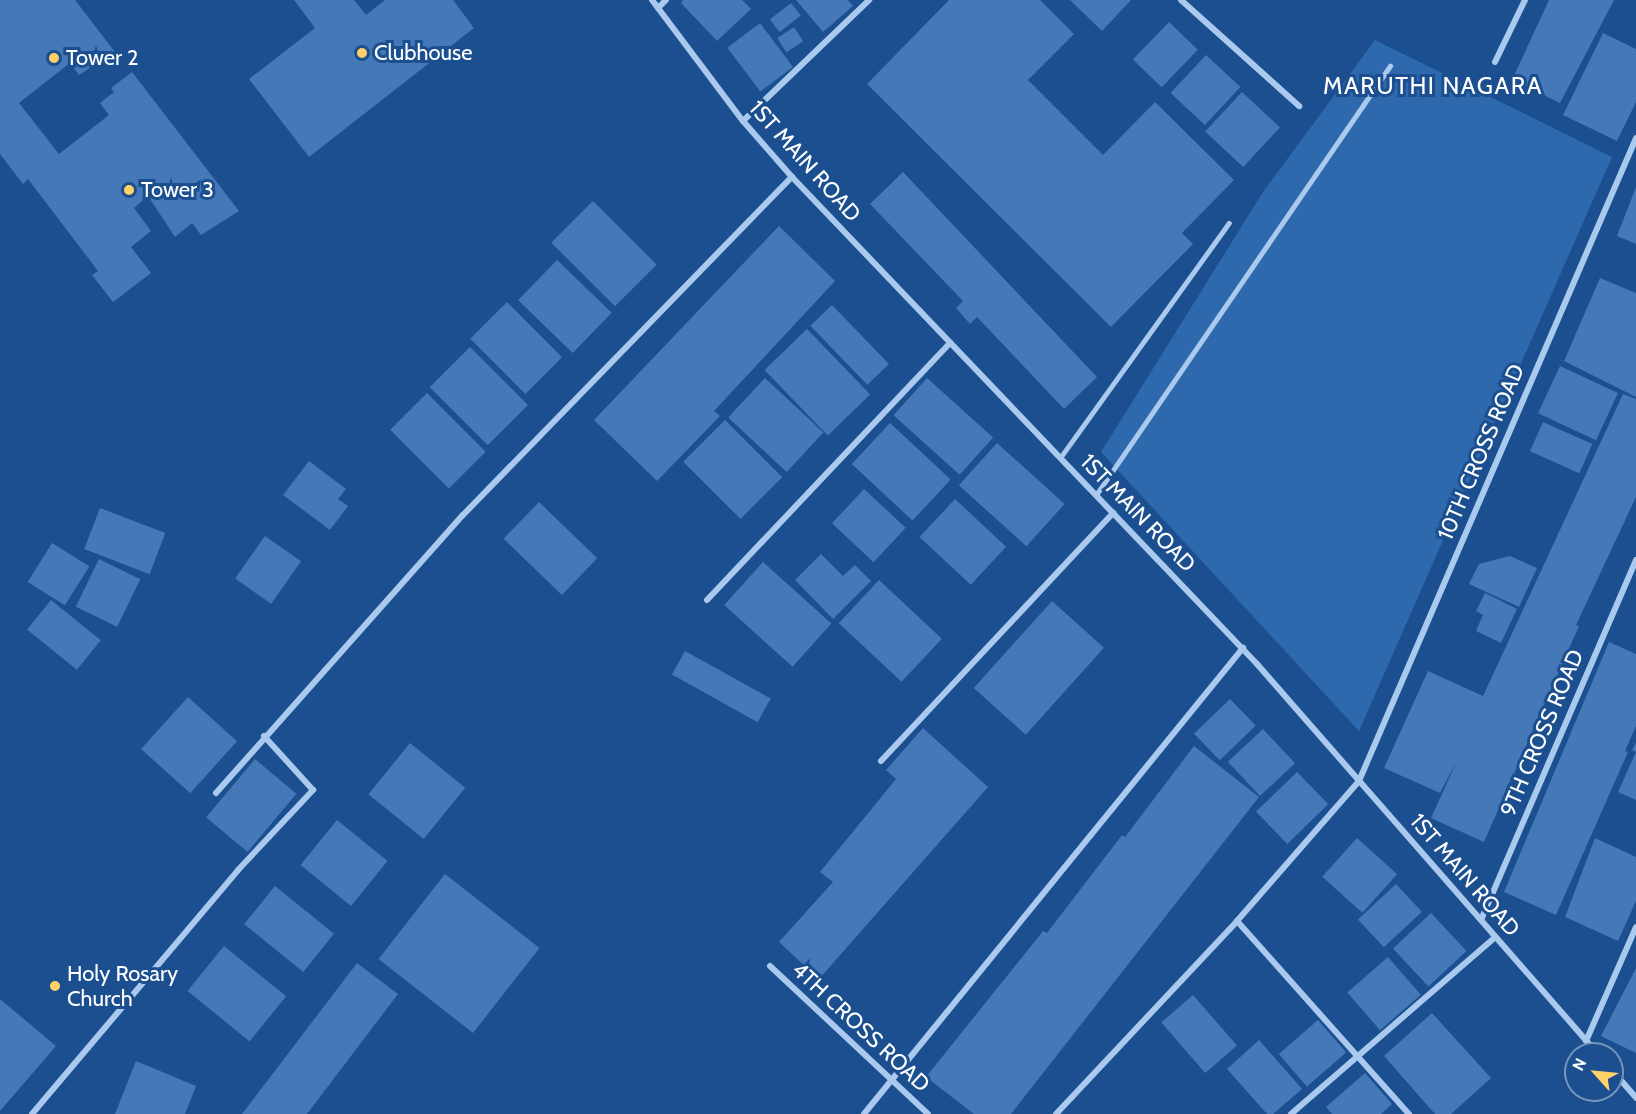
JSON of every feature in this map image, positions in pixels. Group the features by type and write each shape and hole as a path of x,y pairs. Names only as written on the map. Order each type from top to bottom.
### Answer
{"street":[{"name":"1ST MAIN ROAD","path":"652,0 743,121 792,177 1243,648 1586,1041"},
{"path":"658,8 666,0"},
{"path":"743,121 869,0"},
{"path":"1181,0 1299,106"},
{"path":"1495,62 1525,0"},
{"name":"10TH CROSS ROAD","path":"1056,1114 1237,921 1359,781 1636,138"},
{"path":"216,793 264,736 463,515 792,177"},
{"path":"707,600 950,342"},
{"path":"880,761 1113,513"},
{"name":"9TH CROSS ROAD","path":"1480,920 1636,560"},
{"path":"864,1114 1243,648"},
{"path":"32,1114 238,870 313,790 264,736"},
{"path":"1237,921 1409,1114"},
{"path":"1586,1041 1636,927"},
{"path":"1291,1114 1495,937"},
{"name":"4TH CROSS ROAD","path":"770,966 928,1114"},
{"path":"1624,1084 1636,1098"}],"lane":[{"path":"1096,495 1390,66"},
{"path":"1060,458 1229,223"}],"shaded area":[{"path":"1375,40 1612,157 1359,731 1101,452 1263,192"}],"building":[{"name":"Tower 3","path":"0,0 75,0 115,52 79,75 70,63 19,103 59,154 109,115 100,103 114,92 111,88 132,72 239,211 201,235 192,223 175,237 148,196 134,208 151,231 131,247 151,273 113,302 92,275 98,271 28,179 23,184 0,154"},
{"name":"Clubhouse","path":"294,0 354,0 366,15 385,0 453,0 474,28 309,157 249,79 315,28"},
{"path":"683,0 742,0 751,9 717,41 681,3"},
{"path":"796,0 848,0 853,6 823,32"},
{"path":"949,0 1040,0 1074,34 1028,80 1103,155 1155,102 1234,180 1182,233 1193,244 1111,327 867,84"},
{"path":"1070,0 1131,0 1102,31"},
{"path":"1549,0 1614,0 1560,103 1512,80"},
{"path":"791,3 801,16 780,32 770,20"},
{"path":"1169,22 1198,50 1162,87 1133,59"},
{"path":"760,23 793,67 760,92 727,48"},
{"path":"794,27 803,41 786,52 777,38"},
{"path":"1603,33 1636,49 1636,102 1617,141 1563,115"},
{"path":"1206,55 1240,87 1205,125 1171,93"},
{"path":"1242,92 1280,127 1243,167 1205,131"},
{"path":"903,172 1097,377 1064,409 977,317 970,324 956,308 963,301 870,204"},
{"path":"1636,187 1636,244 1617,236"},
{"path":"593,201 657,265 615,306 551,243"},
{"path":"779,226 835,281 714,411 720,416 657,481 594,420"},
{"path":"557,260 612,313 573,353 518,300"},
{"path":"1600,278 1636,293 1636,397 1564,361"},
{"path":"507,302 562,357 525,394 470,339"},
{"path":"832,305 889,364 867,385 810,326"},
{"path":"807,329 870,394 828,435 765,370"},
{"path":"470,347 528,405 488,445 430,387"},
{"path":"1560,366 1618,393 1596,440 1538,413"},
{"path":"765,378 824,433 787,472 728,417"},
{"path":"927,378 993,438 960,475 894,415"},
{"path":"427,393 486,452 449,488 390,430"},
{"path":"1623,394 1636,399 1636,497 1576,625 1579,626 1484,842 1431,818 1457,761 1440,793 1384,768 1428,671 1483,696"},
{"path":"725,420 782,477 741,519 683,462"},
{"path":"1543,422 1592,444 1579,473 1530,451"},
{"path":"890,423 951,480 913,521 852,464"},
{"path":"997,443 1065,504 1026,546 959,485"},
{"path":"309,461 346,489 338,499 348,506 330,530 283,495"},
{"path":"864,489 906,528 874,562 832,523"},
{"path":"955,499 1006,547 971,585 920,537"},
{"path":"539,502 597,558 562,595 504,539"},
{"path":"100,508 165,533 150,574 84,549"},
{"path":"265,536 301,561 271,604 235,579"},
{"path":"52,543 89,566 65,605 28,582"},
{"path":"821,554 843,576 855,565 871,581 833,619 795,580"},
{"path":"1510,556 1537,568 1519,607 1469,584 1479,564"},
{"path":"99,559 140,579 117,627 76,607"},
{"path":"763,562 831,624 793,667 724,605"},
{"path":"879,580 942,639 902,682 839,623"},
{"path":"1485,593 1517,609 1501,643 1476,631 1483,615 1476,611"},
{"path":"51,600 101,640 77,670 27,630"},
{"path":"1052,601 1104,648 1026,735 974,688"},
{"path":"1609,642 1636,654 1636,726 1625,751 1628,752 1556,915 1504,892"},
{"path":"685,651 771,699 758,722 672,675"},
{"path":"188,697 237,741 190,793 141,749"},
{"path":"1230,699 1256,726 1220,760 1194,734"},
{"path":"923,728 988,787 819,979 779,942 833,882 820,872 896,779 886,770"},
{"path":"1263,729 1295,763 1260,796 1228,762"},
{"path":"410,743 465,788 424,839 368,794"},
{"path":"1194,746 1259,797 1011,1114 974,1114 926,1077 1043,931 1047,933 1122,835 1125,837"},
{"path":"1636,752 1636,800 1618,792"},
{"path":"255,759 296,794 248,852 206,817"},
{"path":"1297,772 1328,804 1287,844 1256,812"},
{"path":"337,820 388,861 351,906 300,865"},
{"path":"1357,838 1397,874 1362,913 1322,877"},
{"path":"1595,838 1636,857 1636,901 1618,941 1565,917"},
{"path":"445,874 540,948 473,1033 379,959"},
{"path":"1396,884 1422,912 1384,947 1358,919"},
{"path":"275,886 334,934 303,972 244,924"},
{"path":"1431,913 1466,951 1428,986 1393,948"},
{"path":"224,946 286,996 250,1041 187,991"},
{"path":"1388,957 1421,995 1380,1030 1347,992"},
{"path":"357,963 398,994 307,1114 242,1114"},
{"path":"1636,968 1636,1053 1624,1047 1624,1042 1613,1042 1601,1036"},
{"path":"1193,995 1237,1046 1205,1073 1161,1023"},
{"path":"0,999 56,1046 0,1111"},
{"path":"1432,1013 1491,1078 1451,1114 1435,1114 1384,1056"},
{"path":"1318,1020 1346,1052 1307,1087 1279,1054"},
{"path":"1259,1040 1302,1089 1273,1114 1267,1114 1227,1069"},
{"path":"136,1061 196,1086 185,1114 115,1114"},
{"path":"1365,1073 1392,1104 1381,1114 1332,1114 1326,1107"}],"place":[{"name":"Clubhouse","path":"362,53"},
{"name":"Tower 2","path":"54,58"},
{"name":"Tower 3","path":"129,190"},
{"name":"Holy Rosary Church","path":"55,986"}],"district":[{"name":"MARUTHI NAGARA","path":"1433,86"}]}
